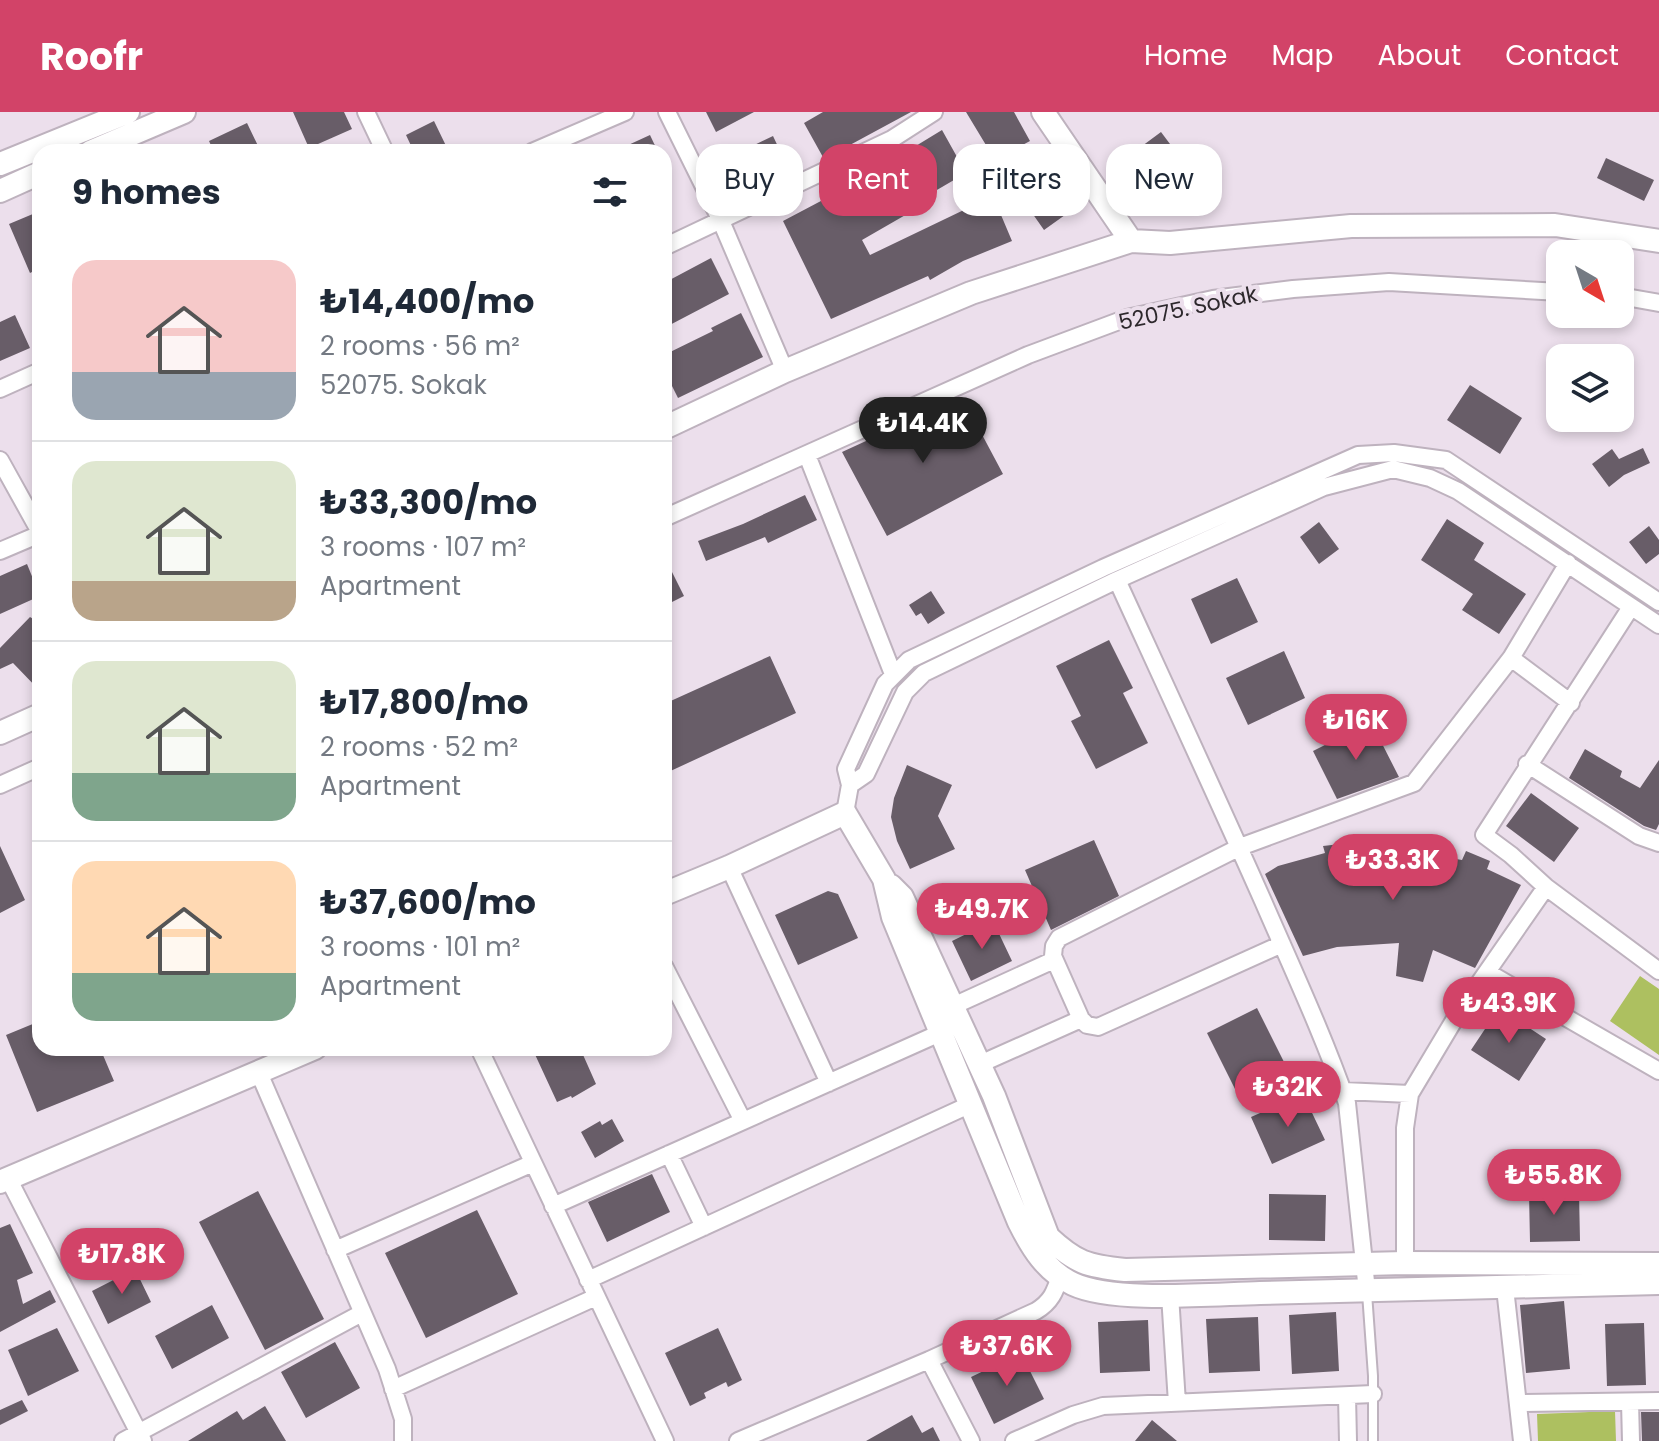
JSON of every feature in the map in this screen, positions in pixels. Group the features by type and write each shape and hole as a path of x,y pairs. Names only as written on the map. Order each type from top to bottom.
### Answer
{"street":[{"path":"49,144 128,112"},
{"path":"109,144 184,112"},
{"path":"366,112 381,144"},
{"path":"551,144 625,112"},
{"path":"667,112 721,221 785,371"},
{"path":"672,243 892,139 934,112"},
{"path":"1043,112 1131,241"},
{"path":"0,164 32,151"},
{"path":"0,191 32,177"},
{"path":"672,424 785,371 971,293 1131,241 1170,243 1351,226 1555,225 1659,241"},
{"name":"52075. Sokak","path":"672,514 1028,355 1141,315 1213,299 1389,282 1546,291"},
{"path":"1634,299 1659,303"},
{"path":"0,389 32,375"},
{"path":"1659,602 1446,460 1394,453 1358,455 1103,568 918,655 893,674 879,694 846,769 850,785 845,813 884,879 902,897 980,1064 1048,1237 1065,1253 1090,1267 1125,1270 1405,1263 1659,1264"},
{"path":"807,455 893,674"},
{"path":"0,460 32,518"},
{"path":"850,785 866,774 905,692 924,673 1117,580 1324,487 1393,469 1430,478 1458,491 1659,625"},
{"path":"0,551 32,537"},
{"path":"1282,944 1103,1026 1092,1027 1081,1019 1054,960 1053,950 1059,938 1240,847 1414,783 1511,658 1568,563"},
{"path":"1117,580 1240,847 1343,1091 1347,1103 1367,1291"},
{"path":"1631,607 1484,835 1546,887 1659,971"},
{"path":"1511,658 1571,703"},
{"path":"0,733 32,719"},
{"path":"1527,764 1639,836 1659,843"},
{"path":"0,785 32,771"},
{"path":"672,891 845,813"},
{"path":"729,867 829,1083"},
{"path":"884,879 893,917 969,1105 1034,1253 1075,1285 1103,1293 1170,1295 1659,1283"},
{"path":"1405,1263 1405,1128 1410,1094 1459,1012 1546,887"},
{"path":"953,1006 1054,960"},
{"path":"1487,972 1659,1071"},
{"path":"672,982 743,1121"},
{"path":"980,1064 1081,1019"},
{"path":"553,1206 940,1033"},
{"path":"141,1436 4,1180 293,1056"},
{"path":"483,1056 665,1441"},
{"path":"259,1073 393,1389 403,1419 403,1441"},
{"path":"1343,1091 1410,1094"},
{"path":"588,1280 969,1105"},
{"path":"669,1154 704,1227"},
{"path":"335,1250 533,1163"},
{"path":"738,1441 929,1360 1047,1304 1060,1276"},
{"path":"1505,1288 1522,1441"},
{"path":"1170,1295 1177,1403"},
{"path":"393,1389 596,1297"},
{"path":"123,1441 141,1436 362,1313"},
{"path":"929,1360 971,1441"},
{"path":"1014,1441 1073,1415 1103,1406 1373,1394"},
{"path":"1347,1396 1348,1441"},
{"path":"1518,1403 1659,1401"},
{"path":"1630,1402 1631,1441"}],"lane":[{"path":"1367,1291 1373,1440"}],"green space":[{"path":"1640,976 1659,989 1659,1055 1610,1021"},
{"path":"1615,1411 1616,1441 1538,1441 1537,1414"}],"building":[{"path":"293,112 344,112 352,129 318,144 307,144"},
{"path":"706,112 754,112 716,132"},
{"path":"823,112 911,112 852,144 819,144 819,150 804,123"},
{"path":"966,112 1014,112 1030,141 1024,144 985,144"},
{"path":"434,121 445,144 410,144 406,135"},
{"path":"247,123 257,144 210,144 209,141"},
{"path":"942,130 953,150 953,181 937,190 937,144 919,144"},
{"path":"1161,132 1170,144 1145,144"},
{"path":"650,135 654,144 630,144"},
{"path":"773,136 777,144 757,144"},
{"path":"1606,158 1654,180 1644,201 1597,178"},
{"path":"819,202 819,216 904,216 862,240 870,255 953,215 1001,216 1012,241 963,261 930,280 928,276 831,319 783,221 792,216 803,216 803,210"},
{"path":"32,214 30,273 9,224"},
{"path":"1034,216 1064,216 1044,230"},
{"path":"711,258 729,294 672,324 672,279"},
{"path":"741,313 763,357 678,398 672,386 672,351 713,331 711,328"},
{"path":"15,315 30,348 0,361 0,322"},
{"path":"1470,385 1522,418 1500,454 1447,420"},
{"path":"962,397 1003,474 887,536 842,452"},
{"path":"1643,448 1650,463 1624,475 1609,487 1592,464 1612,449 1619,459"},
{"path":"805,495 817,520 768,543 765,537 706,561 698,541"},
{"path":"1447,519 1484,543 1474,560 1526,594 1499,634 1462,610 1473,594 1421,560"},
{"path":"1319,522 1339,549 1319,564 1300,537"},
{"path":"1649,526 1659,540 1659,554 1646,564 1629,542"},
{"path":"27,564 32,576 32,600 0,614 0,576"},
{"path":"672,572 684,596 672,602"},
{"path":"1237,578 1258,622 1211,644 1191,599"},
{"path":"931,591 945,613 928,624 921,613 916,616 909,605"},
{"path":"32,618 32,683 13,663 0,669 0,648"},
{"path":"1109,640 1133,688 1123,693 1148,743 1096,769 1071,721 1081,716 1056,666"},
{"path":"1284,651 1305,698 1248,725 1226,678"},
{"path":"770,656 796,713 672,770 672,700"},
{"path":"1371,722 1399,777 1337,799 1313,751"},
{"path":"1585,749 1622,771 1620,777 1640,788 1659,760 1659,824 1656,830 1644,826 1569,778"},
{"path":"907,765 952,785 938,816 955,849 910,869 897,841 891,817 894,798"},
{"path":"1531,793 1579,828 1554,862 1506,826"},
{"path":"1094,840 1119,896 1051,930 1025,870"},
{"path":"1376,840 1407,842 1409,851 1462,860 1466,851 1490,861 1487,869 1521,885 1475,968 1433,950 1423,982 1396,976 1399,943 1337,947 1303,956 1265,874 1278,866 1325,853 1323,846"},
{"path":"0,846 25,900 0,913"},
{"path":"828,891 838,894 858,938 798,965 775,915"},
{"path":"993,921 1012,961 971,981 952,941"},
{"path":"1257,1008 1286,1066 1236,1091 1207,1033"},
{"path":"1499,1008 1546,1039 1519,1081 1471,1050"},
{"path":"32,1024 32,1056 103,1056 114,1081 37,1112 6,1035"},
{"path":"536,1056 584,1056 596,1084 572,1098 557,1102"},
{"path":"1303,1094 1325,1140 1272,1164 1251,1117"},
{"path":"612,1119 624,1141 595,1158 581,1132 600,1121 602,1125"},
{"path":"652,1174 670,1212 607,1242 588,1202"},
{"path":"258,1191 324,1319 265,1350 199,1222"},
{"path":"1579,1192 1580,1241 1530,1242 1529,1193"},
{"path":"1269,1194 1326,1195 1325,1241 1269,1240"},
{"path":"477,1210 518,1294 426,1338 385,1253"},
{"path":"10,1224 33,1273 17,1280 23,1304 50,1290 56,1302 0,1332 0,1228"},
{"path":"135,1269 151,1302 108,1324 92,1291"},
{"path":"1564,1301 1570,1369 1526,1373 1520,1305"},
{"path":"212,1305 229,1338 172,1369 155,1336"},
{"path":"1336,1312 1339,1371 1292,1374 1289,1315"},
{"path":"1258,1317 1260,1371 1209,1373 1206,1319"},
{"path":"1148,1320 1150,1371 1100,1373 1098,1322"},
{"path":"1644,1323 1646,1385 1607,1386 1605,1324"},
{"path":"57,1328 79,1371 28,1396 8,1350"},
{"path":"718,1328 742,1380 728,1387 726,1382 704,1393 706,1398 690,1406 665,1353"},
{"path":"335,1342 360,1388 306,1418 281,1372"},
{"path":"1021,1353 1044,1399 994,1424 971,1377"},
{"path":"22,1400 28,1411 0,1425 0,1410"},
{"path":"265,1406 286,1441 188,1441 237,1411 243,1420"},
{"path":"1641,1412 1659,1412 1659,1441 1642,1441"},
{"path":"912,1415 922,1433 933,1427 940,1441 866,1441"},
{"path":"1152,1420 1177,1441 1135,1441"}]}
